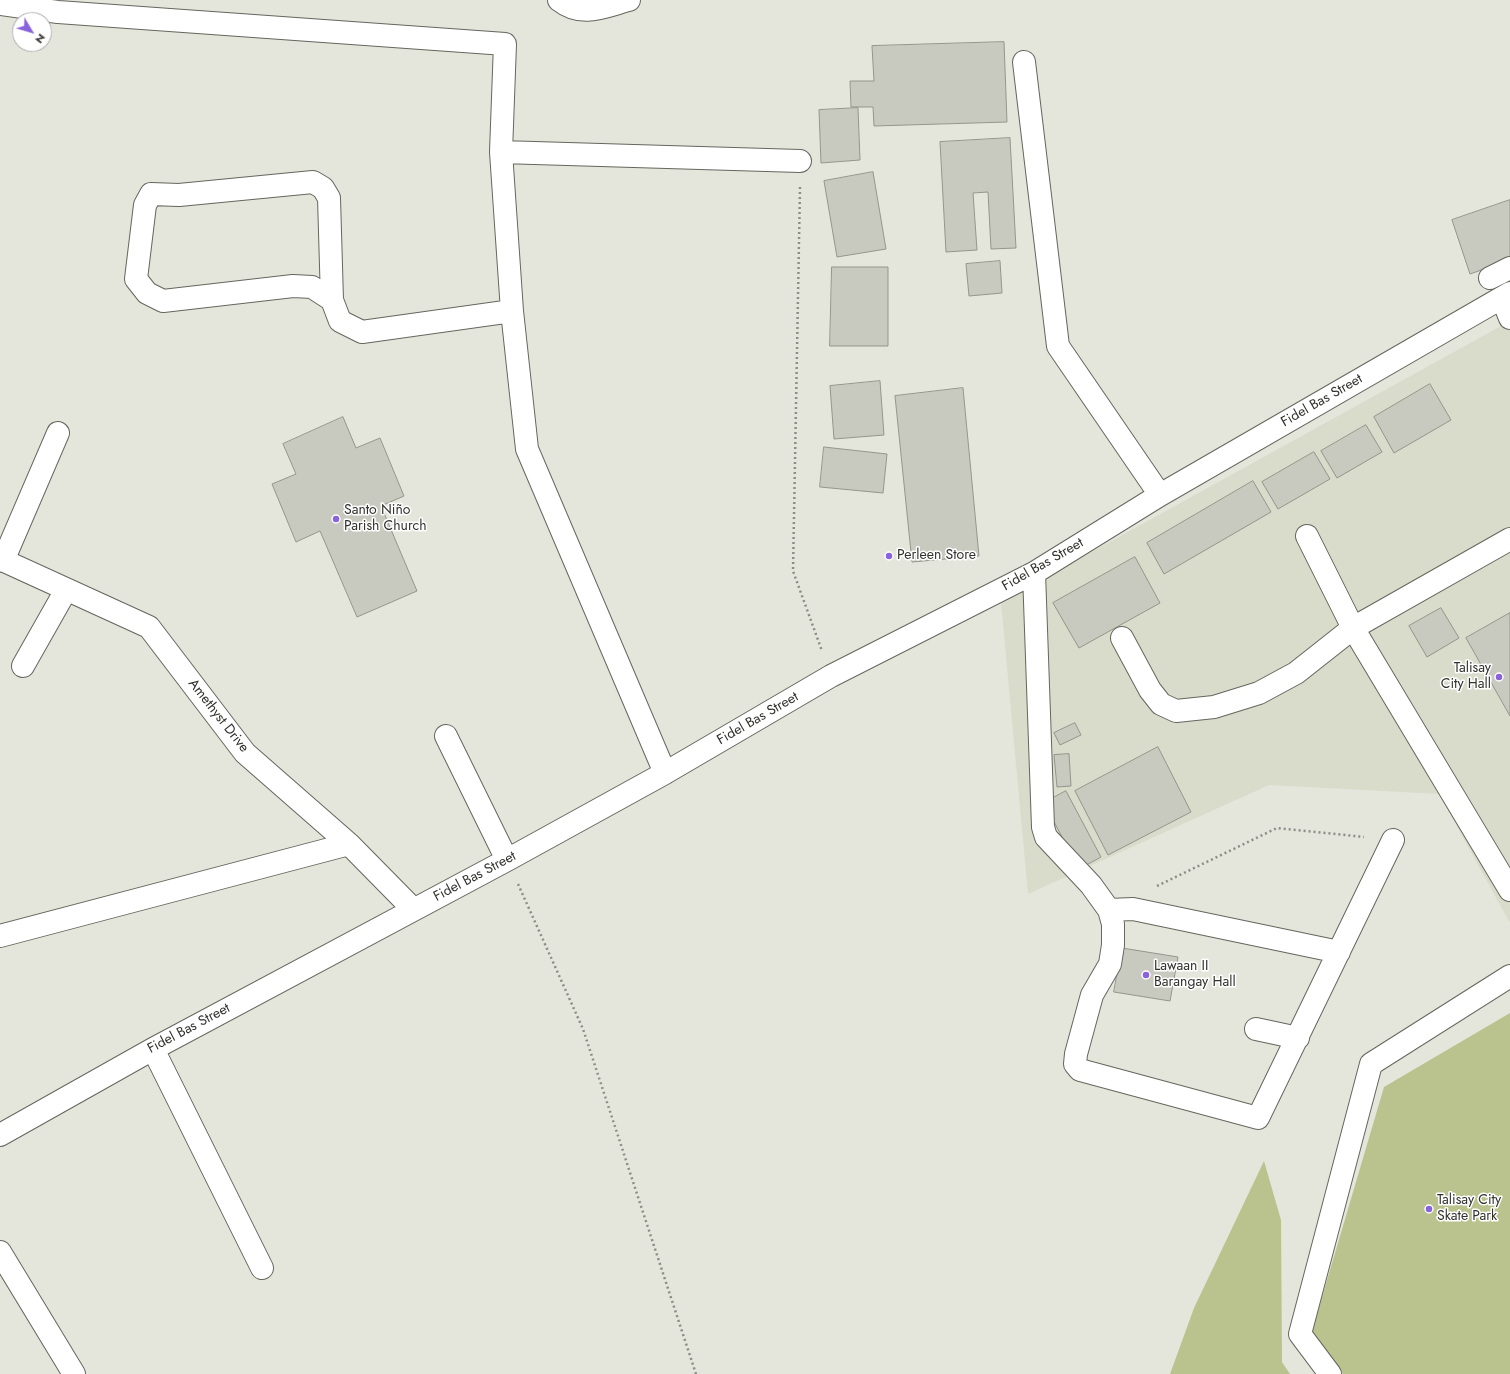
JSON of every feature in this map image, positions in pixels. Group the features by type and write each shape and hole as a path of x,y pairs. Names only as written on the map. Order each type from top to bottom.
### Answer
{"street":[{"path":"559,0 571,8 585,11 629,0"},
{"path":"0,4 58,12 505,44 502,152 512,311 527,449 665,773"},
{"path":"1024,62 1058,346 1160,495"},
{"path":"502,152 800,161"},
{"path":"332,300 312,286 293,286 163,301 147,293 136,279 144,205 151,194 179,195 313,182 323,188 329,198 332,300 340,321 362,332 512,311"},
{"path":"1490,278 1510,268"},
{"path":"1506,296 1510,318"},
{"name":"Fidel Bas Street","path":"0,1135 153,1049 507,860 665,773 831,676 1034,573 1160,495 1506,296"},
{"path":"1,560 58,433"},
{"path":"1307,536 1353,628 1510,890"},
{"path":"1122,638 1150,690 1161,704 1176,711 1214,706 1259,693 1296,673 1353,628 1510,539"},
{"name":"Amethyst Drive","path":"1,560 149,627 245,752 349,844 413,909"},
{"path":"1034,573 1043,826 1046,837 1090,885 1109,910 1112,924 1113,945 1110,964 1092,995 1076,1054 1075,1064 1080,1070 1258,1118 1340,952 1392,840"},
{"path":"23,666 66,590"},
{"path":"446,736 507,860"},
{"path":"0,936 349,844"},
{"path":"1109,910 1133,909 1340,952"},
{"path":"1330,1374 1300,1334 1371,1064 1510,976"},
{"path":"1256,1029 1298,1038"},
{"path":"153,1049 262,1268"},
{"path":"0,1252 74,1374"}],"path":[{"path":"800,161 793,571 831,676"},
{"path":"1133,909 1140,895 1277,828 1392,840"},
{"path":"507,860 583,1028 696,1374"}],"shaded area":[{"path":"1510,321 1510,923 1439,794 1269,785 1028,894 1001,602"}],"green space":[{"name":"Talisay City Skate Park","path":"1510,1013 1510,1374 1343,1374 1312,1331 1384,1087"},
{"path":"1264,1161 1281,1220 1282,1362 1290,1374 1170,1374 1194,1308"}],"building":[{"path":"1004,42 1007,122 874,126 873,107 851,107 850,81 874,81 872,46"},
{"path":"858,108 860,160 821,163 819,110"},
{"path":"1010,138 1016,248 991,249 988,192 973,193 977,250 946,252 940,142"},
{"path":"873,172 886,249 837,257 824,181"},
{"path":"1510,200 1510,260 1470,274 1452,220"},
{"path":"1000,261 1002,293 969,296 966,264"},
{"path":"832,267 888,267 888,346 830,346"},
{"path":"880,381 884,435 834,439 830,386"},
{"path":"1430,384 1451,420 1394,453 1374,417"},
{"path":"963,388 979,556 912,562 895,396"},
{"name":"Santo Niño Parish Church","path":"343,417 356,448 380,438 404,496 381,506 417,591 357,617 320,531 296,542 272,484 296,474 283,444"},
{"path":"1366,425 1382,452 1337,478 1321,451"},
{"path":"824,447 887,454 883,493 820,487"},
{"path":"1314,452 1330,479 1278,509 1262,482"},
{"path":"1253,481 1271,512 1164,574 1147,543"},
{"path":"1135,557 1160,603 1079,648 1053,603"},
{"path":"1441,608 1459,638 1427,657 1409,626"},
{"name":"Talisay City Hall","path":"1510,613 1510,716 1466,638"},
{"path":"1075,723 1081,735 1060,745 1054,733"},
{"path":"1158,747 1191,812 1108,855 1075,791"},
{"path":"1069,754 1071,786 1057,787 1054,755"},
{"path":"1066,791 1101,857 1079,869 1044,803"},
{"name":"Lawaan II Barangay Hall","path":"1122,948 1178,957 1170,1001 1114,992"}],"place":[{"name":"Santo Niño Parish Church","path":"336,519"},
{"name":"Perleen Store","path":"889,556"},
{"name":"Talisay City Hall","path":"1499,677"},
{"name":"Lawaan II Barangay Hall","path":"1146,975"},
{"name":"Talisay City Skate Park","path":"1429,1209"}]}
